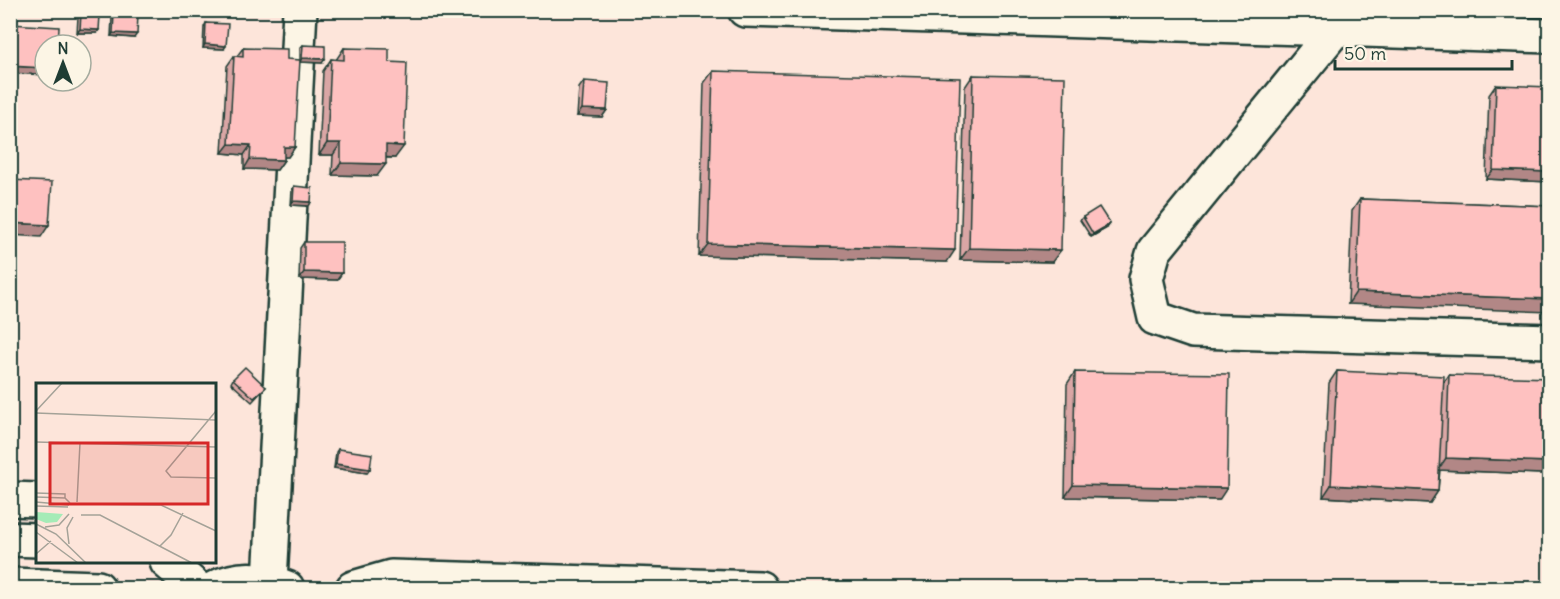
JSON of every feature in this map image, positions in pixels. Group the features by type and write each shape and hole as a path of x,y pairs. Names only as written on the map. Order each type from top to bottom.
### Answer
{"street":[{"path":"215,588 247,579 279,585 300,10"},
{"path":"745,10 1344,20 1550,36"},
{"path":"1344,20 1154,251 1146,279 1155,318 1193,331 1550,341"},
{"path":"10,499 36,500"},
{"path":"10,539 36,540"},
{"path":"169,563 196,588"},
{"path":"353,588 391,577 760,588"},
{"path":"10,585 98,588"}],"building":[{"path":"81,14 100,15 99,30 80,29"},
{"path":"114,14 138,15 137,34 113,33"},
{"path":"206,23 228,24 226,46 205,44"},
{"path":"10,24 59,27 59,33 33,33 33,67 10,66"},
{"path":"303,45 325,46 325,59 302,58"},
{"path":"243,48 287,49 287,59 300,60 295,147 284,147 284,160 250,159 251,145 229,144 234,56 243,57"},
{"path":"344,48 389,49 389,62 407,63 404,146 386,145 386,164 341,163 341,143 327,143 331,59 344,60"},
{"path":"713,71 960,78 955,250 708,244"},
{"path":"973,75 1065,77 1061,250 969,248"},
{"path":"584,81 609,83 607,110 582,109"},
{"path":"1496,85 1550,87 1550,172 1493,170"},
{"path":"10,180 52,182 49,225 10,223"},
{"path":"294,186 312,188 311,202 293,201"},
{"path":"1360,199 1550,206 1550,299 1356,292"},
{"path":"1099,207 1110,224 1093,234 1083,217"},
{"path":"304,242 342,242 342,273 304,272"},
{"path":"245,367 266,387 254,398 233,379"},
{"path":"1337,371 1444,376 1438,491 1331,485"},
{"path":"1075,372 1229,374 1227,488 1073,485"},
{"path":"1449,375 1550,378 1550,462 1446,458"},
{"path":"338,449 372,454 370,469 336,464"}]}
